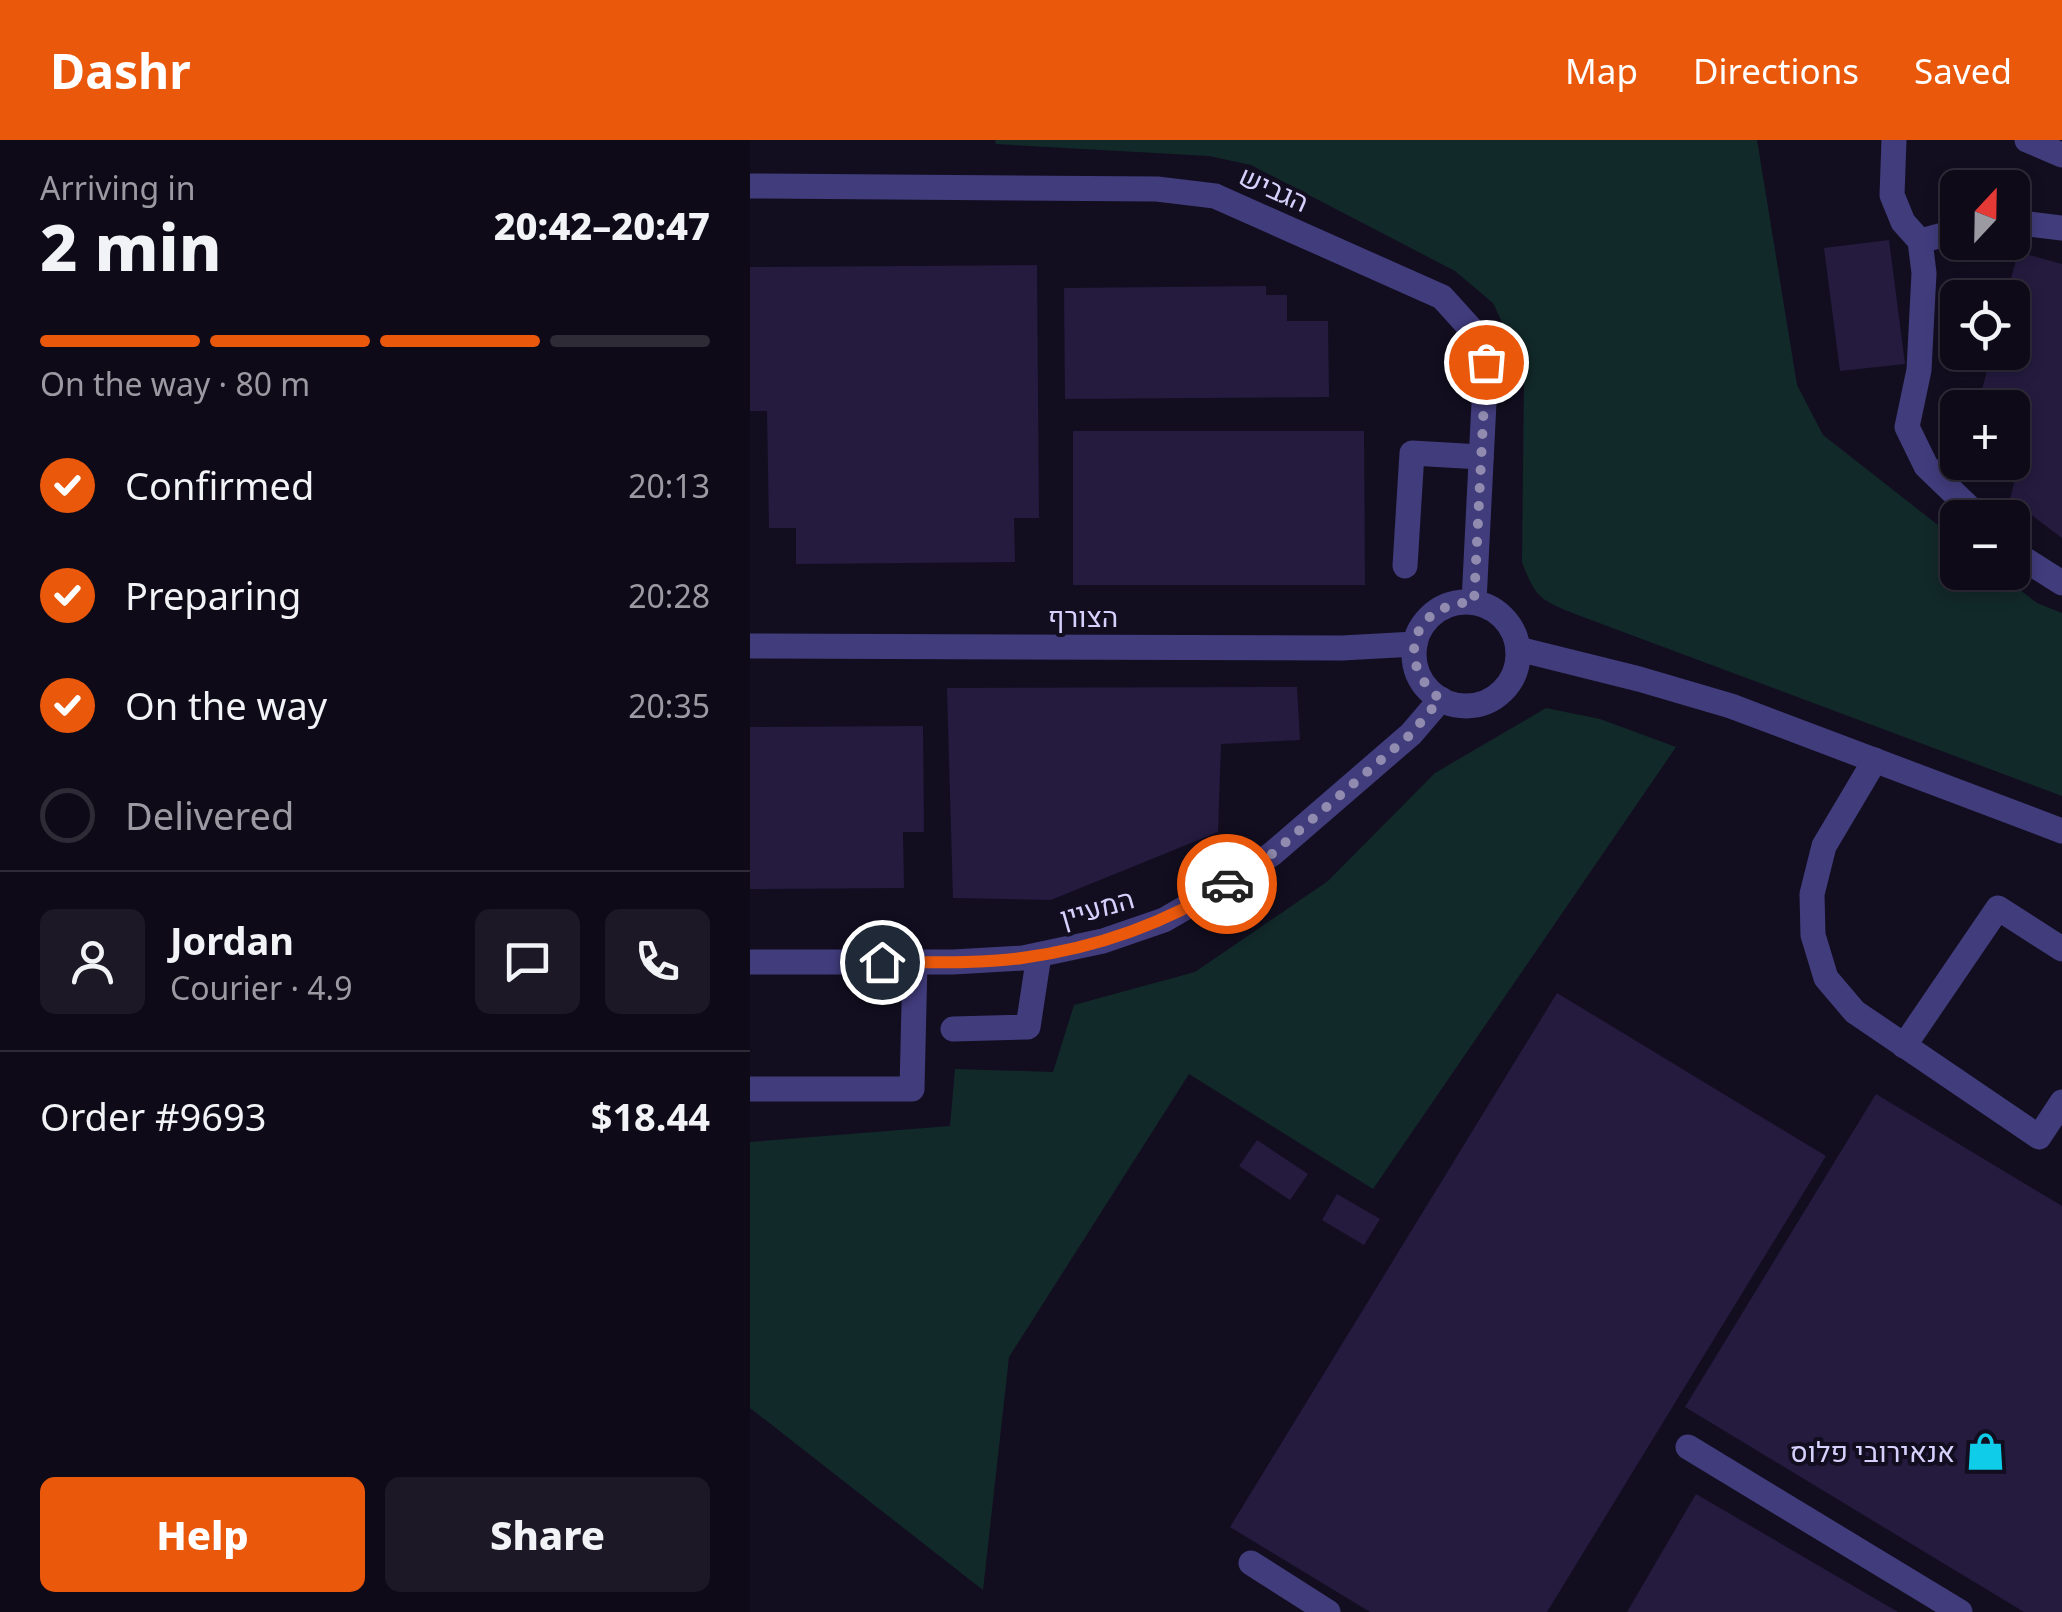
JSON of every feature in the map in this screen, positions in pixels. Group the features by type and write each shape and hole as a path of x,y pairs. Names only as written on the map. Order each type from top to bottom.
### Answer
{"street":[{"path":"1894,140 1892,195 1903,222 1920,241 1924,273 1920,370 1907,427 1926,466 1961,500"},
{"path":"2026,140 2062,155"},
{"name":"הגביש","path":"750,186 1158,189 1215,196 1442,298 1471,329 1486,362 1474,602"},
{"path":"2030,224 2062,228"},
{"path":"1920,241 1940,236"},
{"path":"1405,566 1412,453 1481,458"},
{"path":"2030,563 2062,583"},
{"path":"1474,602 1491,608 1514,632 1517,666 1501,692 1487,702 1456,705 1440,699 1419,675 1415,644 1430,616 1443,607 1474,602"},
{"name":"הצורף","path":"750,646 1342,648 1415,644"},
{"path":"1518,650 1730,706 2062,831"},
{"name":"המעיין","path":"750,962 988,960 1104,941 1164,920 1286,842 1411,734 1440,699"},
{"path":"1875,760 1824,846 1812,894 1812,935 1826,978 1855,1012 2038,1137 2062,1102"},
{"path":"1904,1046 1998,908 2062,949"},
{"path":"953,1029 1028,1027 1039,954"},
{"path":"750,1090 912,1088 914,962"},
{"path":"1688,1446 1960,1612"},
{"path":"1251,1563 1328,1612"}],"green space":[{"path":"995,140 1757,140 1797,385 1823,435 1940,527 1940,590 2020,590 2037,603 2062,613 2062,796 1575,614 1540,596 1522,562 1524,378 1493,303 1455,271 1251,165 1209,156 996,144"},
{"path":"1546,708 1600,719 1676,747 1373,1189 1189,1074 1009,1357 983,1590 750,1408 750,1142 950,1126 955,1069 1053,1072 1074,1005 1195,972 1328,881 1435,773"}],"building":[{"path":"1889,240 1905,364 1840,371 1824,248"},
{"path":"2030,255 2062,264 2062,538 2030,514 2030,500 2010,499 2015,480 2030,480 2030,390 1982,390 1987,370 2030,370 2030,280 2011,280 2016,260 2030,260"},
{"path":"1037,265 1039,518 1014,518 1015,562 796,564 796,528 769,528 767,411 750,411 750,267"},
{"path":"1266,286 1266,295 1287,295 1287,321 1328,321 1329,397 1065,399 1064,288"},
{"path":"1073,431 1364,431 1365,585 1073,585"},
{"path":"1297,687 1300,740 1221,744 1218,832 1051,900 953,898 947,688"},
{"path":"923,726 924,832 903,832 904,888 750,889 750,727"},
{"path":"1557,993 1826,1156 1547,1612 1370,1612 1230,1527"},
{"path":"1876,1094 2062,1206 2062,1612 2024,1612 1685,1407"},
{"path":"1257,1140 1308,1174 1290,1200 1239,1166"},
{"path":"1337,1194 1380,1219 1364,1245 1322,1220"},
{"path":"1696,1494 1898,1612 1627,1612"}],"way so far":[{"path":"1227,884 1272,854 1411,734 1440,699 1419,675 1415,644 1430,616 1443,607 1474,602 1486,362"}],"place":[{"name":"אנאירובי פלוס","path":"1985,1452"}],"route":[{"path":"882,962 1023,958 1104,941 1164,920 1227,884"}]}
